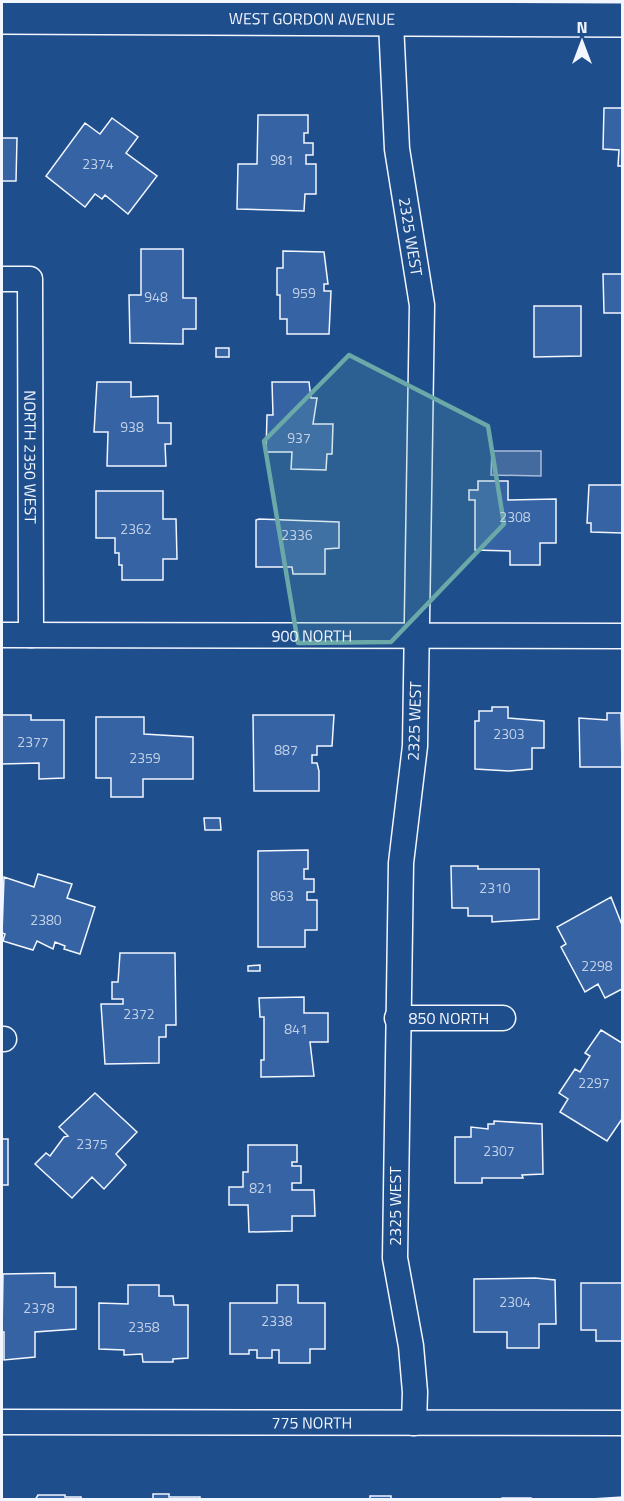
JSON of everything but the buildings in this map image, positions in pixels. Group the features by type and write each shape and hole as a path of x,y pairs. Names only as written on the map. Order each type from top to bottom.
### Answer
{"main road":[{"name":"WEST GORDON AVENUE","path":"2,17 93,9 390,10 622,20"}],"street":[{"name":"2325 WEST","path":"390,10 397,149 422,305 415,746 401,863 395,1258 411,1346 415,1392 414,1423"},
{"name":"NORTH 2350 WEST","path":"2,279 30,279 31,635"},
{"name":"900 NORTH","path":"2,635 622,636"},
{"name":"850 NORTH","path":"397,1018 503,1018"},
{"name":"775 NORTH","path":"2,1422 622,1423"}],"highlighted area":[{"path":"349,355 488,426 504,524 391,642 298,643 264,441"}],"water":[{"path":"492,451 541,451 541,476 491,475"}]}
